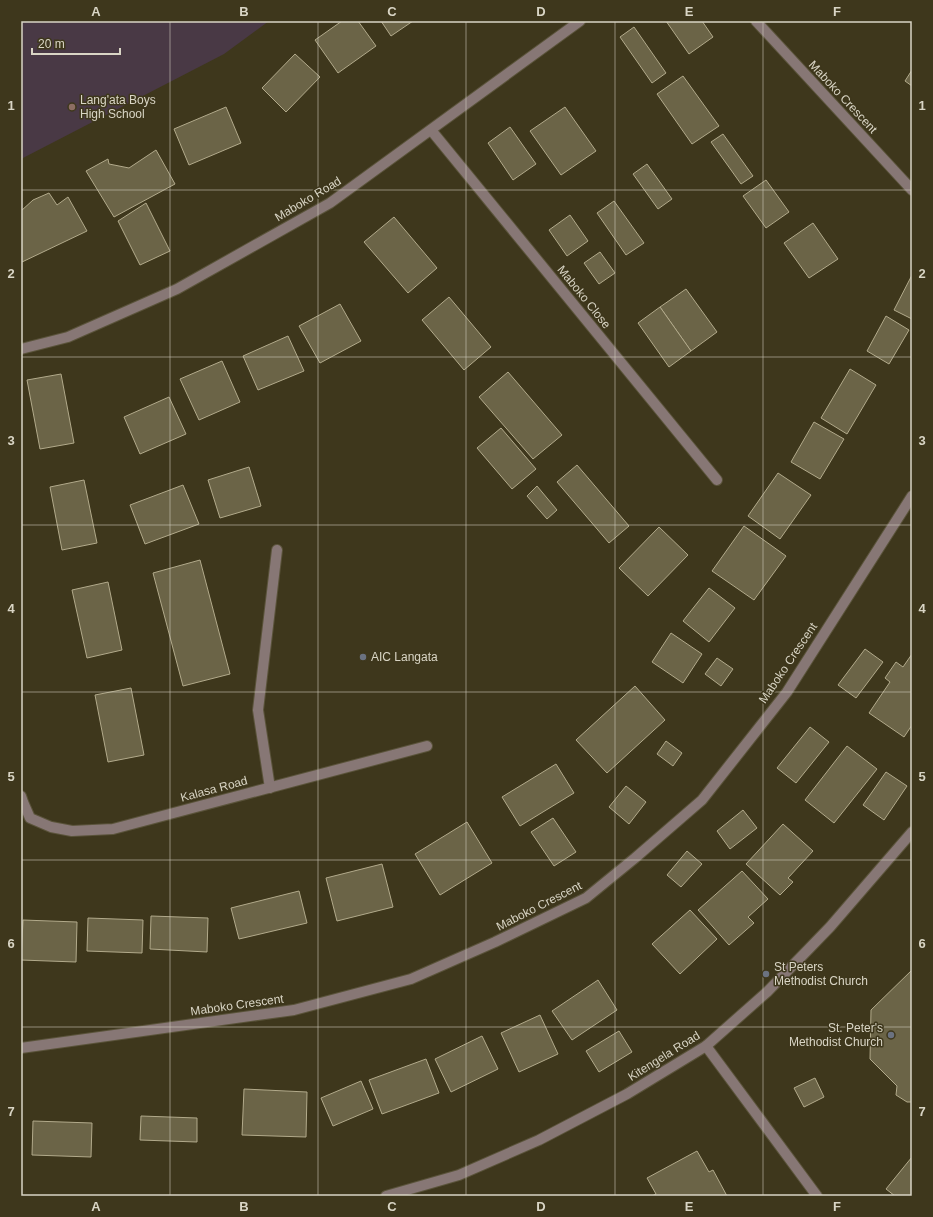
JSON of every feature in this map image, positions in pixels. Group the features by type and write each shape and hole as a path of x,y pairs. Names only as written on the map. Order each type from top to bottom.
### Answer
{"street":[{"name":"Maboko Road","path":"21,349 68,337 177,289 330,203 580,21"},
{"name":"Maboko Crescent","path":"756,21 912,190"},
{"name":"Maboko Close","path":"431,130 716,480"},
{"name":"Maboko Crescent","path":"21,1048 294,1010 412,979 495,942 586,898 702,800 787,692 912,496"},
{"path":"270,788 258,710 276,550"},
{"name":"Kalasa Road","path":"21,796 30,818 51,827 72,831 114,829 427,746"},
{"name":"Kitengela Road","path":"386,1196 459,1175 539,1140 627,1094 706,1046 767,992 830,927 912,832"},
{"path":"706,1046 817,1196"}],"shaded area":[{"name":"Lang'ata Boys High School","path":"21,21 269,21 224,54 21,159"}],"building":[{"path":"342,21 358,21 376,46 338,73 315,40"},
{"path":"381,21 413,21 391,36"},
{"path":"666,21 702,21 713,37 689,54"},
{"path":"634,27 666,73 652,83 620,37"},
{"path":"295,54 320,77 286,112 262,88"},
{"path":"912,70 912,86 905,81"},
{"path":"683,76 719,126 692,144 657,94"},
{"path":"226,107 241,143 189,165 174,129"},
{"path":"565,107 596,151 561,175 530,131"},
{"path":"510,127 536,164 513,180 488,143"},
{"path":"723,134 753,176 741,184 711,142"},
{"path":"156,150 175,184 114,217 86,171 108,159 109,164 129,168"},
{"path":"647,164 672,199 658,209 633,174"},
{"path":"766,180 789,212 766,228 743,196"},
{"path":"49,193 57,205 68,197 87,231 22,262 21,211 33,200"},
{"path":"614,201 644,243 626,255 597,213"},
{"path":"146,203 170,251 140,265 118,221"},
{"path":"570,215 588,241 567,256 549,230"},
{"path":"394,217 437,268 408,293 364,242"},
{"path":"813,223 838,259 809,278 784,243"},
{"path":"600,252 615,273 599,284 584,263"},
{"path":"912,275 912,319 894,310"},
{"path":"686,289 717,332 691,351 660,307"},
{"path":"449,297 491,347 464,370 422,320"},
{"path":"340,304 361,341 320,363 299,326"},
{"path":"660,307 691,351 669,367 638,323"},
{"path":"886,316 909,330 889,364 867,351"},
{"path":"288,336 304,371 258,390 243,356"},
{"path":"222,361 240,402 199,420 180,379"},
{"path":"850,369 876,385 847,434 821,418"},
{"path":"508,372 562,435 533,459 479,397"},
{"path":"61,374 74,443 40,449 27,380"},
{"path":"169,397 186,434 140,454 124,417"},
{"path":"814,422 844,439 820,479 791,462"},
{"path":"501,428 536,469 512,489 477,448"},
{"path":"577,465 629,526 609,543 557,482"},
{"path":"249,467 261,506 220,518 208,480"},
{"path":"778,473 811,495 780,539 748,516"},
{"path":"84,480 97,543 62,550 50,487"},
{"path":"183,485 199,524 145,544 130,505"},
{"path":"537,486 557,510 547,519 527,496"},
{"path":"744,526 786,556 754,600 712,571"},
{"path":"659,527 688,555 648,596 619,568"},
{"path":"200,560 230,674 183,686 153,573"},
{"path":"108,582 122,650 87,658 72,590"},
{"path":"709,588 735,608 709,642 683,621"},
{"path":"671,633 702,654 683,683 652,662"},
{"path":"865,649 883,662 856,698 838,685"},
{"path":"912,654 912,725 904,737 869,713 890,682 885,678 896,662 903,667"},
{"path":"717,658 733,669 721,686 705,674"},
{"path":"635,686 665,720 607,773 576,740"},
{"path":"131,688 144,755 108,762 95,695"},
{"path":"810,727 829,742 796,783 777,768"},
{"path":"666,741 682,753 673,766 657,754"},
{"path":"847,746 877,769 834,823 805,800"},
{"path":"556,764 574,793 520,826 502,797"},
{"path":"886,772 907,786 884,820 863,805"},
{"path":"626,786 646,802 629,824 609,807"},
{"path":"743,810 757,828 730,849 717,831"},
{"path":"553,818 576,852 554,866 531,832"},
{"path":"467,822 492,863 440,895 415,854"},
{"path":"783,824 813,851 788,878 793,882 780,895 746,864"},
{"path":"687,851 702,864 681,887 667,875"},
{"path":"382,864 393,907 337,921 326,878"},
{"path":"742,871 768,899 748,917 754,923 729,945 698,910"},
{"path":"299,891 307,923 239,939 231,908"},
{"path":"690,910 717,939 680,974 652,944"},
{"path":"151,916 208,918 207,952 150,949"},
{"path":"88,918 143,920 142,953 87,951"},
{"path":"23,920 77,922 76,962 21,960"},
{"name":"St. Peter's Methodist Church","path":"912,970 912,1102 907,1102 896,1095 897,1086 870,1059 871,1010"},
{"path":"598,980 617,1010 572,1040 552,1011"},
{"path":"540,1015 558,1054 519,1072 501,1033"},
{"path":"619,1031 632,1052 599,1072 586,1051"},
{"path":"482,1036 498,1069 451,1092 435,1059"},
{"path":"426,1059 439,1093 382,1114 369,1080"},
{"path":"815,1078 824,1097 804,1107 794,1088"},
{"path":"361,1081 373,1109 333,1126 321,1098"},
{"path":"244,1089 307,1092 306,1137 242,1135"},
{"path":"141,1116 197,1118 197,1142 140,1140"},
{"path":"33,1121 92,1123 91,1157 32,1155"},
{"path":"697,1151 709,1172 713,1170 727,1196 652,1196 656,1194 647,1178"},
{"path":"912,1157 912,1196 895,1196 886,1189"}],"place":[{"name":"Lang'ata Boys High School","path":"72,107"},
{"name":"AIC Langata","path":"363,657"},
{"name":"St Peters Methodist Church","path":"766,974"},
{"name":"St. Peter's Methodist Church","path":"891,1035"}]}
